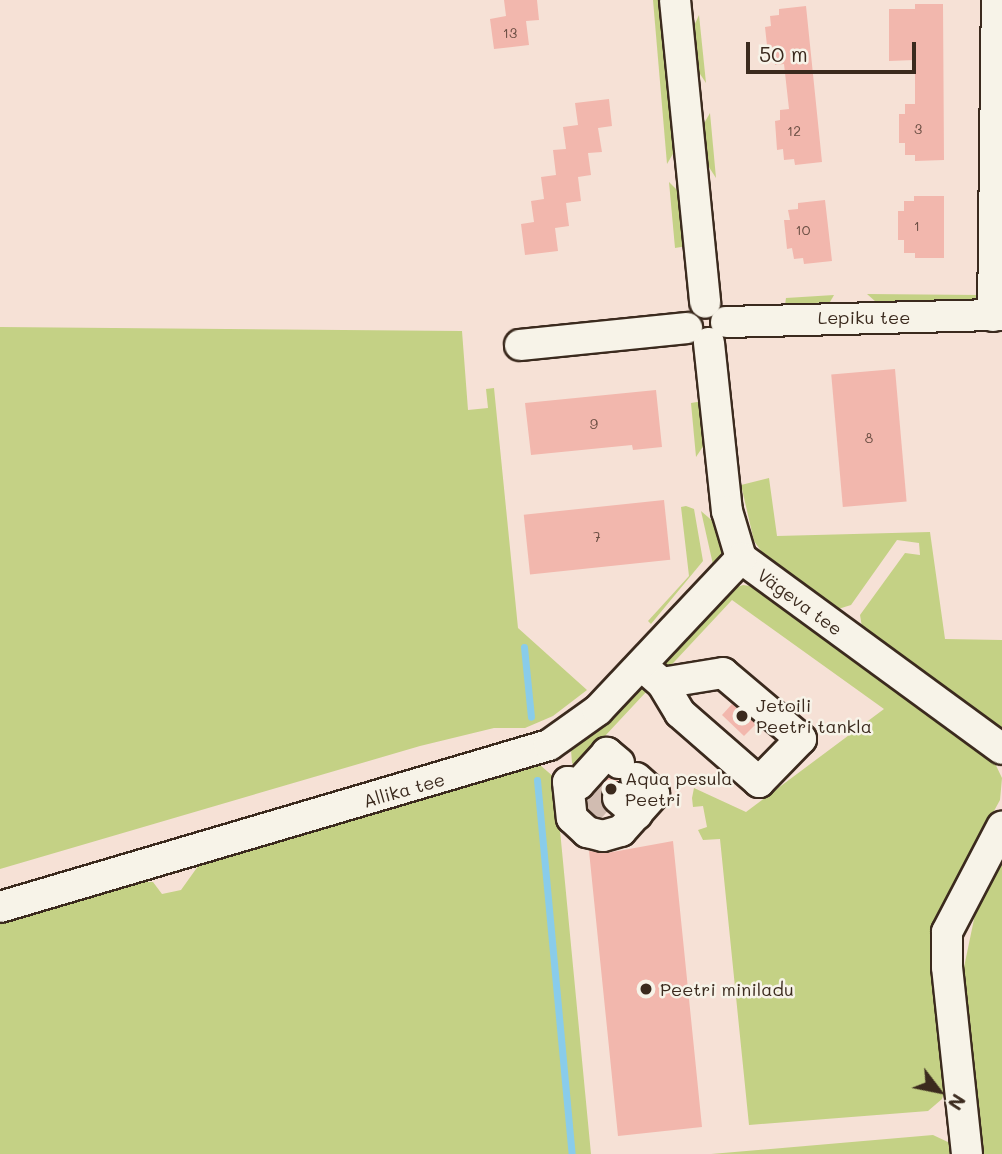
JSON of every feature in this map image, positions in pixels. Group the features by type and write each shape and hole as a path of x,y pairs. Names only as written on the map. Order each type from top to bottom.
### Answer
{"street":[{"name":"Vägeva tee","path":"675,0 727,512 741,558 1002,749"},
{"path":"997,0 998,316"},
{"name":"Lepiku tee","path":"520,345 707,324 998,316"},
{"name":"Allika tee","path":"0,907 168,872 549,745 652,674 741,558"},
{"path":"549,745 610,789"},
{"path":"572,818 610,789"},
{"path":"572,818 587,832 603,836 610,789"},
{"path":"572,818 576,851"},
{"path":"967,1154 947,967 947,932 1002,827"}],"green space":[{"path":"653,0 662,0 677,147 667,164"},
{"path":"699,15 706,83 698,71 696,52 694,26"},
{"path":"710,113 716,178 705,161 702,127"},
{"path":"669,182 683,196 687,246 675,248"},
{"path":"867,294 980,295 971,301 876,302"},
{"path":"834,295 830,302 785,305 786,298"},
{"path":"0,327 462,331 468,410 488,408 486,389 494,388 518,628 587,690 553,716 525,728 494,728 420,746 0,869"},
{"path":"703,401 706,442 696,457 691,403"},
{"path":"769,478 777,536 930,532 945,639 1002,640 1002,730 862,627 860,615 905,553 920,555 919,543 897,540 851,605 835,610 769,562 754,541 741,485"},
{"path":"681,507 694,509 703,561 651,624 648,621 689,576"},
{"path":"701,511 716,524 722,551 714,569"},
{"path":"743,585 756,587 992,757 1002,778 1000,800 948,895 937,926 947,1082 942,1099 928,1111 749,1125 720,839 703,840 698,830 707,827 703,806 693,807 692,798 694,788 746,812 884,709 732,600 576,767 572,763 571,750 605,722 721,593"},
{"path":"540,765 555,778 591,1154 0,1154 0,918 140,882 153,882 162,894 181,890 201,862"},
{"path":"1002,857 1002,1154 981,1154 963,972 978,900"},
{"path":"933,1135 950,1143 953,1154 711,1154"}],"building":[{"path":"504,0 537,0 539,20 526,21 529,45 494,49 490,19 506,16"},
{"path":"915,4 943,4 944,160 915,161 915,155 905,155 905,143 899,143 899,114 905,114 905,104 915,104 915,66 914,60 889,61 889,9 915,9"},
{"path":"806,6 822,162 795,165 794,159 784,160 783,149 777,150 775,121 780,120 780,110 789,109 784,64 775,65 774,55 768,55 765,27 771,26 770,16 779,15 779,9"},
{"path":"609,99 612,126 598,128 602,152 588,153 591,175 578,177 581,201 566,203 569,226 555,228 558,251 525,255 521,224 534,222 531,201 544,199 541,177 556,175 553,150 566,149 563,127 578,125 575,103"},
{"path":"914,196 944,196 944,258 915,258 915,253 904,253 904,240 898,240 898,211 904,211 904,201 914,201"},
{"path":"825,200 832,261 804,264 803,258 794,259 792,248 787,249 784,220 790,220 788,210 798,209 798,203"},
{"path":"895,369 907,501 843,507 831,375"},
{"path":"656,390 662,447 633,450 632,445 531,455 525,403"},
{"path":"664,500 670,560 530,574 524,515"},
{"name":"Jetoili Peetri tankla","path":"732,704 756,724 744,736 722,715"},
{"path":"609,777 619,781 604,787 601,803 607,811 601,818 588,808 587,799"},
{"name":"Peetri miniladu","path":"673,841 702,1127 618,1136 589,851 607,853"}],"waterway":[{"path":"524,647 531,717"},
{"path":"537,780 572,1154"}],"tunnel":[{"path":"591,795 608,810"}],"place":[{"name":"Jetoili Peetri tankla","path":"742,716"},
{"name":"Aqua pesula Peetri","path":"611,789"},
{"name":"Peetri miniladu","path":"646,989"}]}
